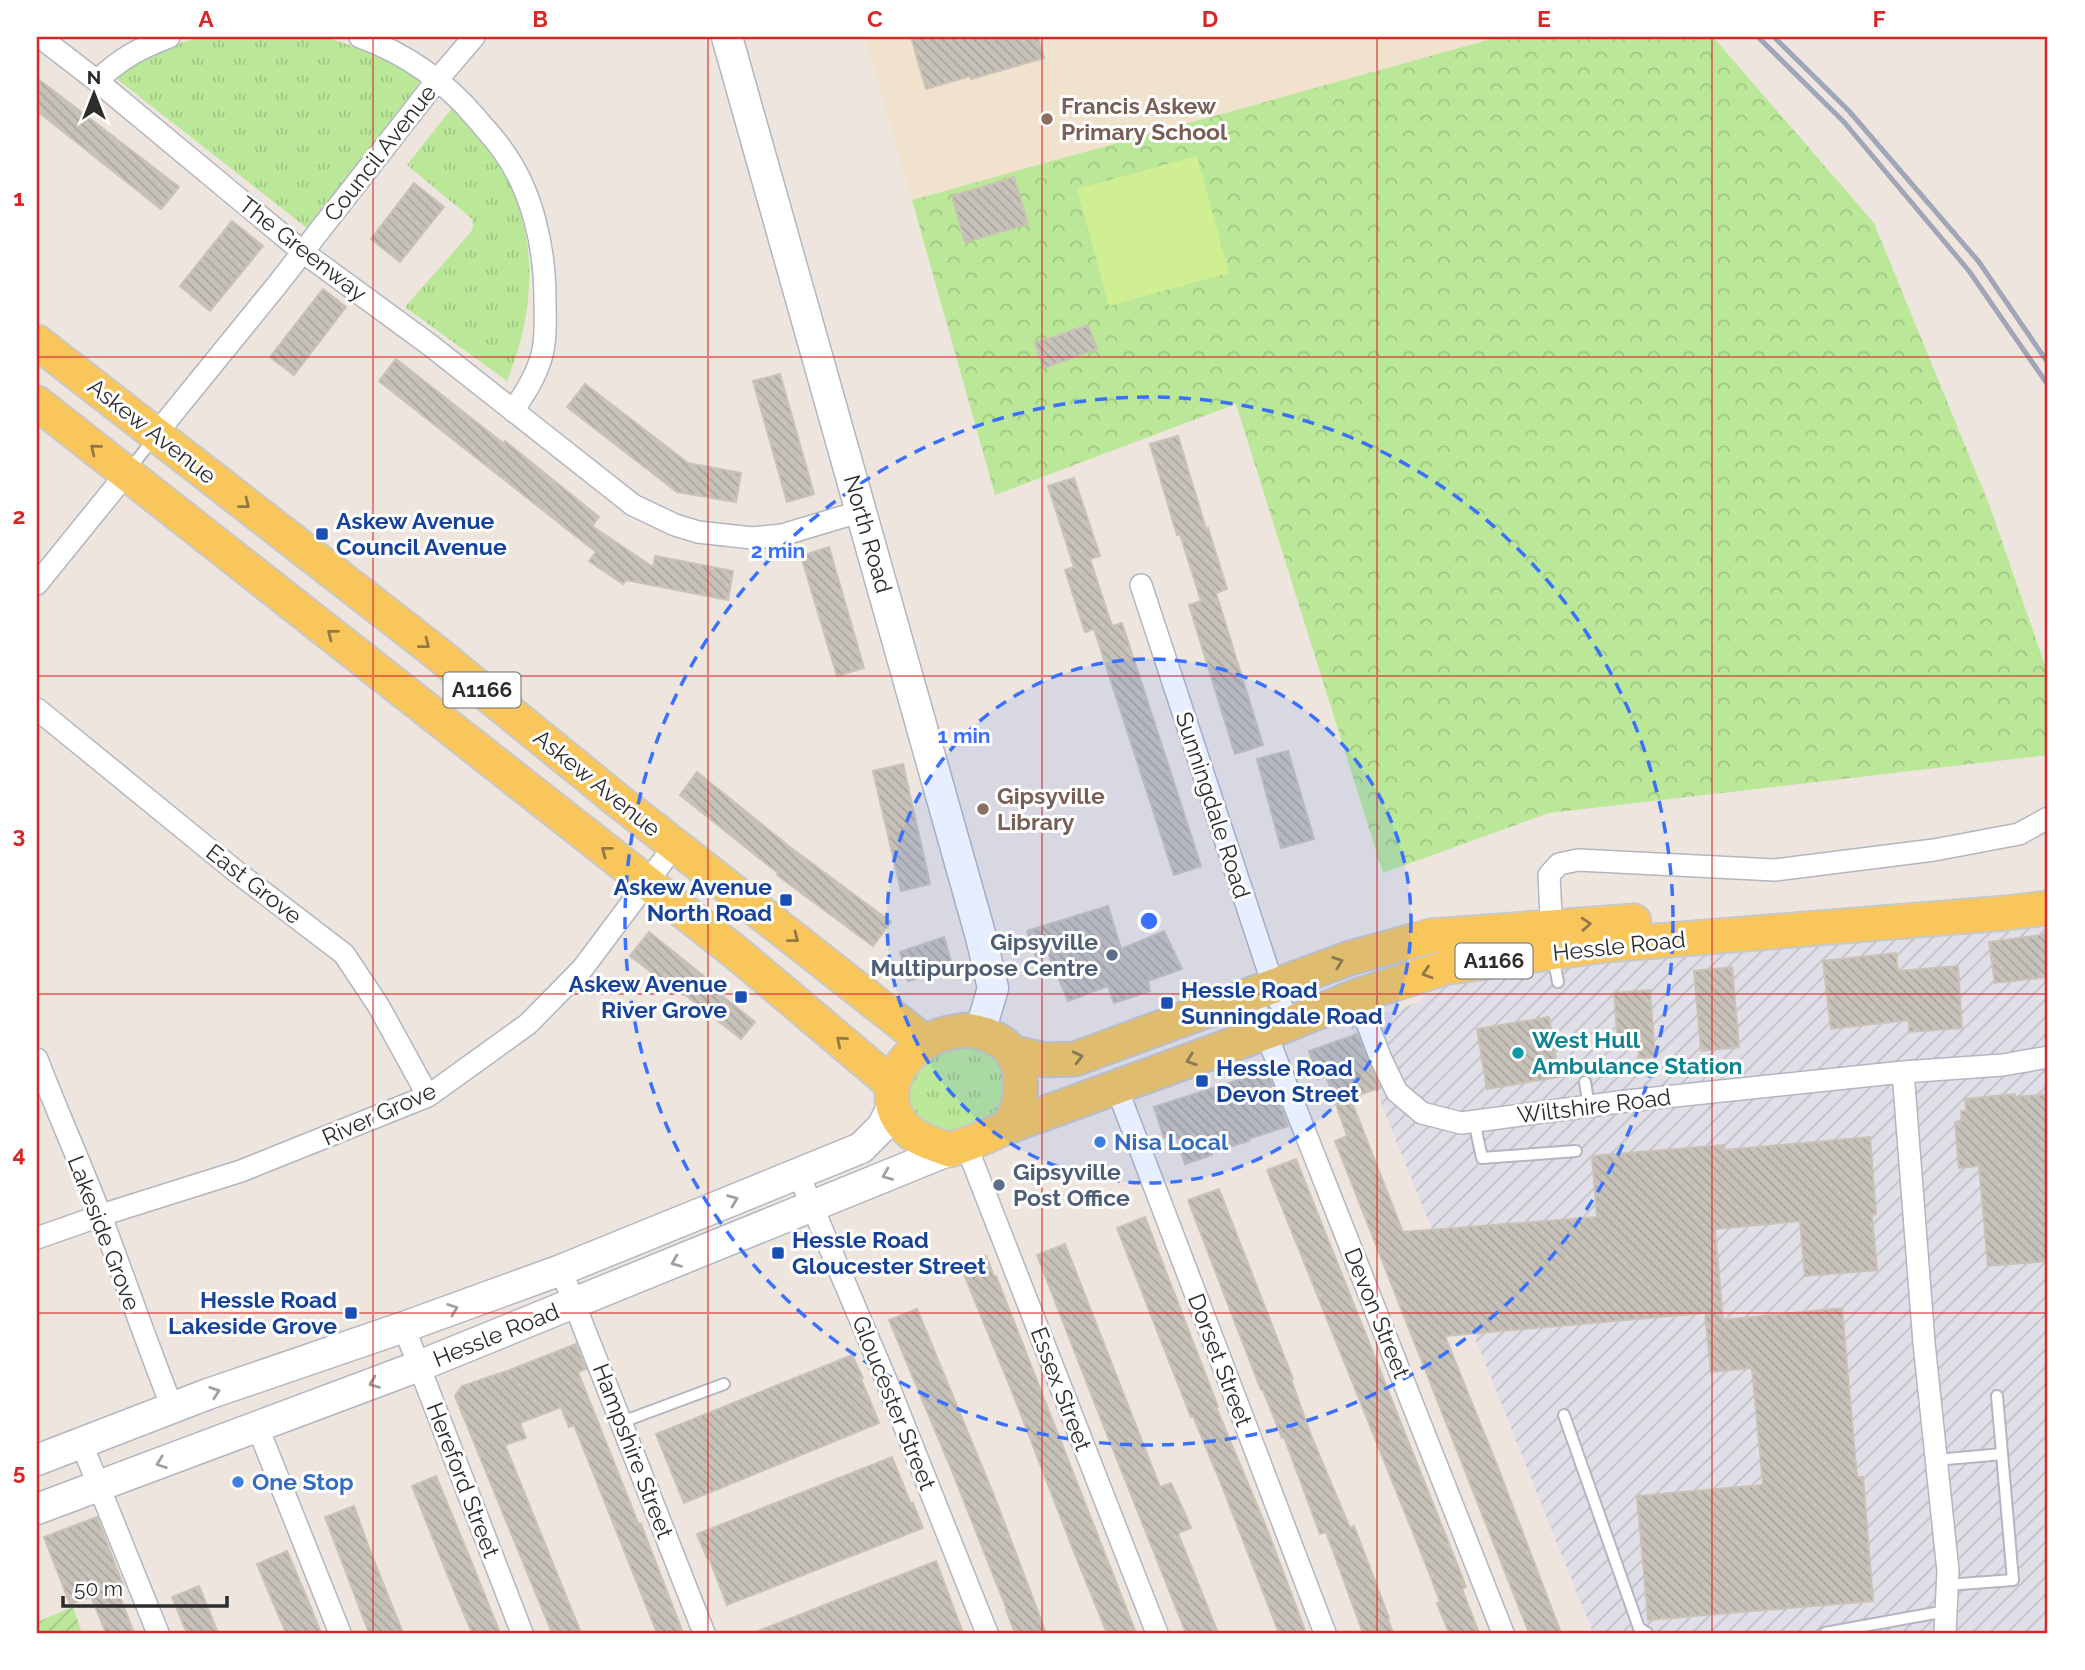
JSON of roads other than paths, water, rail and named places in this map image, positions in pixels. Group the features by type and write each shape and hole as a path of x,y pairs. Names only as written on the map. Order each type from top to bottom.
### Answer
{"main road":[{"name":"Askew Avenue","path":"37,342 428,646 925,1042"},
{"name":"Askew Avenue","path":"37,403 739,955 893,1096"},
{"name":"Hessle Road","path":"1007,1127 1357,996 1444,968 1606,945 2007,903 2048,889"},
{"name":"Hessle Road","path":"2007,903 2048,908"},
{"name":"Hessle Road","path":"1012,1052 1045,1060 1075,1059 1350,958 1431,936 1554,954"},
{"path":"965,1030 980,1032 998,1040 1012,1052 1020,1075 1021,1090 1018,1107 1007,1127 958,1147 927,1142 911,1133 900,1121 893,1096 898,1070 925,1042 949,1032 965,1030"}],"street":[{"name":"The Greenway","path":"40,37 303,252 430,345 633,505 698,532 751,538 782,534 862,511"},
{"path":"97,81 127,56 169,37"},
{"path":"360,37 403,56 438,79 460,99 502,149 519,177 539,236 545,274 545,346 531,384 513,411"},
{"name":"Council Avenue","path":"156,434 474,37"},
{"name":"North Road","path":"727,37 981,937 993,988 980,1032"},
{"path":"37,584 126,474"},
{"name":"Sunningdale Road","path":"1141,585 1262,989 1277,1028"},
{"name":"East Grove","path":"37,709 238,873 344,954 378,1005 429,1096"},
{"path":"1554,954 1549,875 1559,864 1577,860 1775,870 1970,844 2019,834 2048,818"},
{"name":"River Grove","path":"37,1238 240,1171 429,1096 528,1024 583,968 675,845"},
{"name":"Wiltshire Road","path":"1357,996 1380,1057 1397,1092 1422,1113 1461,1123 1589,1106 1903,1072 2003,1065 2048,1057"},
{"name":"Devon Street","path":"1277,1028 1503,1633"},
{"name":"Lakeside Grove","path":"37,1059 101,1216 172,1407"},
{"path":"1903,1072 1924,1343 1948,1571 1945,1633"},
{"name":"Dorset Street","path":"1116,1086 1325,1633"},
{"name":"Hessle Road","path":"37,1460 172,1407 404,1327 561,1269 862,1148 882,1127 893,1096"},
{"name":"Hessle Road","path":"37,1509 419,1366 958,1147"},
{"name":"Essex Street","path":"958,1147 1157,1633"},
{"name":"Gloucester Street","path":"798,1173 886,1380 987,1633"},
{"name":"Hampshire Street","path":"561,1269 704,1633"},
{"name":"Hereford Street","path":"404,1327 522,1633"},
{"path":"258,1428 340,1633"},
{"path":"82,1442 158,1633"}],"lane":[{"path":"126,474 156,434"},
{"path":"1585,1082 1589,1106"},
{"path":"1474,1121 1482,1158 1576,1151"},
{"path":"622,1422 724,1384"},
{"path":"1947,1586 2013,1580 1997,1396"},
{"path":"1564,1415 1639,1628 1647,1633"},
{"path":"1936,1460 2002,1454"},
{"path":"1825,1633 1946,1611"}],"railway":[{"path":"1758,37 1844,122 1969,271 2048,385"},
{"path":"1774,37 1849,111 1979,262 2048,363"}],"place":[{"name":"Francis Askew Primary School","path":"1047,119"},
{"name":"Askew Avenue Council Avenue","path":"322,534"},
{"name":"Gipsyville Library","path":"983,809"},
{"name":"Askew Avenue North Road","path":"786,900"},
{"name":"Gipsyville Multipurpose Centre","path":"1112,955"},
{"name":"Askew Avenue River Grove","path":"741,997"},
{"name":"Hessle Road Sunningdale Road","path":"1167,1003"},
{"name":"West Hull Ambulance Station","path":"1518,1053"},
{"name":"Hessle Road Devon Street","path":"1202,1081"},
{"name":"Nisa Local","path":"1100,1142"},
{"name":"Gipsyville Post Office","path":"999,1185"},
{"name":"Hessle Road Gloucester Street","path":"778,1253"},
{"name":"Hessle Road Lakeside Grove","path":"351,1313"},
{"name":"One Stop","path":"238,1482"}]}
